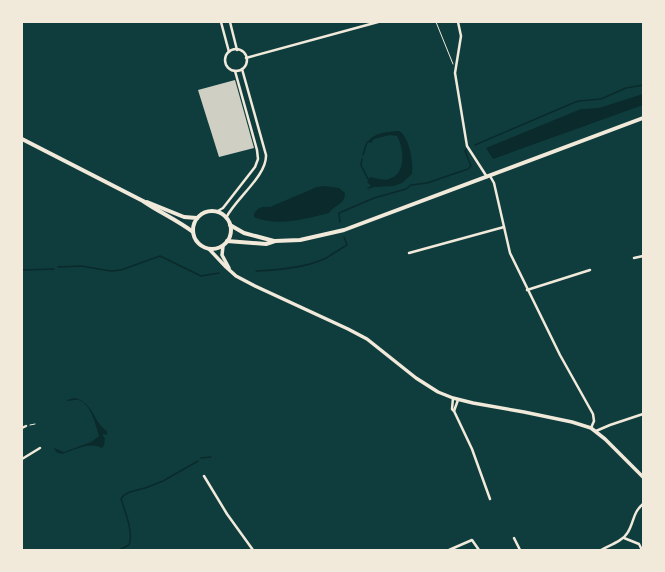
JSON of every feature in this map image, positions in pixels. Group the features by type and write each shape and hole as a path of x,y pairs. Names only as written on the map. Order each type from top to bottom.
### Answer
{"main road":[{"path":"227,241 266,244 275,241 300,240 344,230 489,177 643,118"},
{"path":"22,138 143,201 184,217 197,218 206,213 216,212 226,218 230,225 230,233 223,246 209,249"},
{"path":"143,201 155,210 183,224 193,232"},
{"path":"197,218 193,232 194,237 200,245 209,249 232,272 255,286 367,339 416,378 438,392 458,400 572,422 591,428 596,431 643,477"},
{"path":"230,225 244,233 275,241"},
{"path":"223,246 224,259 232,272"}],"street":[{"path":"221,22 230,52"},
{"path":"230,22 237,50"},
{"path":"246,58 378,22"},
{"path":"458,22 461,36 455,73 467,146 494,183 510,253 560,355 593,414 594,421 591,428"},
{"path":"237,50 243,52 247,63 242,69 235,71 229,68 226,63 226,57 230,52 237,50"},
{"path":"226,218 262,171 266,162 242,69"},
{"path":"216,212 223,208 255,167 258,159 255,141 235,71"},
{"path":"409,253 504,227"},
{"path":"634,258 643,256"},
{"path":"527,290 590,270"},
{"path":"453,398 452,406 472,449 490,499"},
{"path":"454,411 458,400"},
{"path":"596,431 643,414"},
{"path":"22,428 26,426"},
{"path":"22,459 40,448"},
{"path":"204,476 227,514 253,550"},
{"path":"602,550 623,538 629,531 634,515 643,504"},
{"path":"514,538 520,550"},
{"path":"623,538 639,544 642,550"},
{"path":"450,550 472,540 479,550"}],"path":[{"path":"436,22 455,73"},
{"path":"26,426 35,424"}],"water":[{"path":"643,94 643,105 493,159 486,148 581,109 599,108"},
{"path":"399,131 406,138 410,150 412,174 402,183 394,186 374,187 368,189 367,188 371,186 367,182 370,177 384,180 395,176 399,172 402,154 397,136 390,135 374,139 371,143 367,142 377,134"},
{"path":"325,186 339,188 345,193 343,200 329,213 301,220 282,222 263,220 254,217 255,212 259,208 270,207 317,187"},
{"path":"74,398 80,400 85,403 89,407 102,427 107,431 107,435 103,434 105,439 102,448 92,445 77,448 62,454 54,449 64,452 91,442 99,436 95,421 87,406 79,400 67,401"}],"building":[{"path":"235,80 254,148 219,157 198,90"}],"waterway":[{"path":"475,145 573,103 601,99 626,88 643,85"},
{"path":"363,155 367,142"},
{"path":"340,222 339,213 374,198 406,189 411,185 427,183 468,169 471,166 465,151 467,149"},
{"path":"362,159 361,165 369,181"},
{"path":"256,271 292,268 310,264 326,258 347,245 344,237"},
{"path":"58,267 81,266 111,271 121,270 160,256 201,276 219,273"},
{"path":"22,270 54,269"},
{"path":"201,458 211,457"},
{"path":"119,550 129,545 130,540 128,522 121,499 124,495 163,481 198,461"}]}
